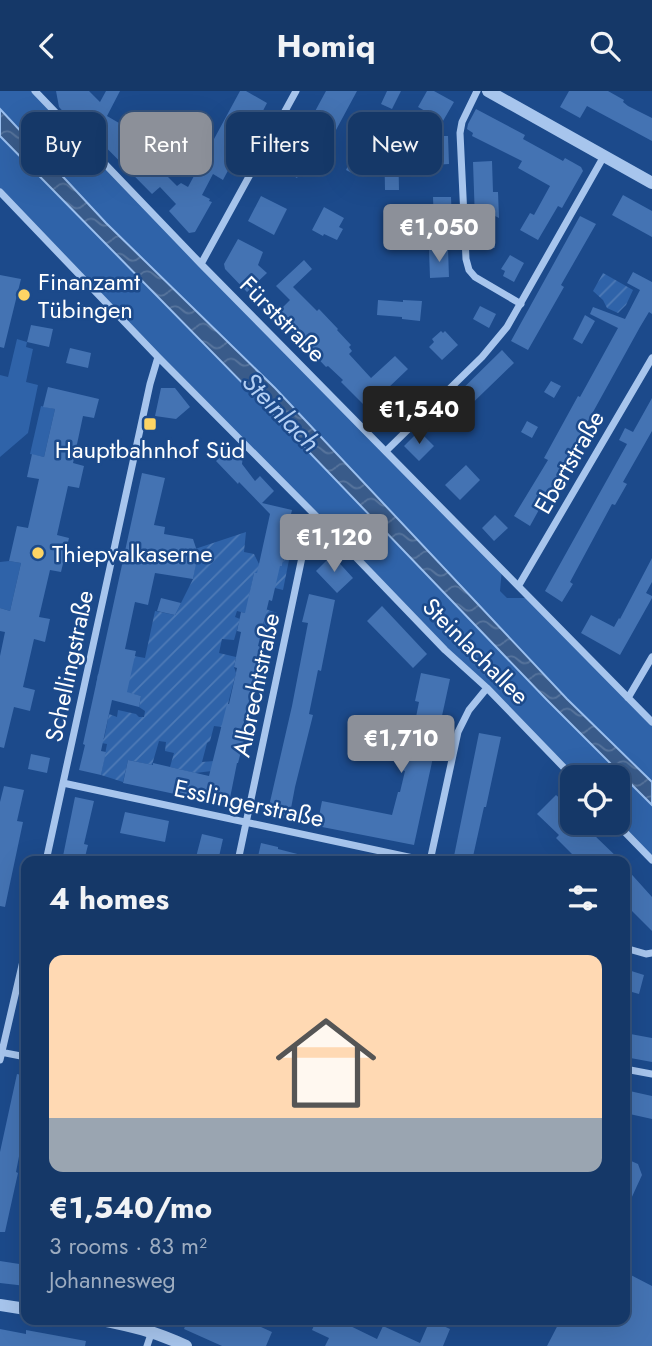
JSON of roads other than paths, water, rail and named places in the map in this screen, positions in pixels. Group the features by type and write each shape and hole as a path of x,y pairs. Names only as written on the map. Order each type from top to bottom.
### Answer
{"street":[{"path":"201,264 296,91"},
{"path":"477,91 462,122 460,133 466,259 469,270 475,277 521,304"},
{"path":"488,91 652,183"},
{"name":"Fürststraße","path":"40,93 201,264 652,722"},
{"path":"386,451 490,348 507,327 604,156"},
{"name":"Steinlachallee","path":"0,192 445,650 488,688 562,765"},
{"name":"Schellingstraße","path":"48,856 149,384 158,357"},
{"name":"Ebertstraße","path":"519,585 652,358"},
{"name":"Albrechtstraße","path":"239,856 305,543 321,521"},
{"path":"628,698 652,657"},
{"path":"429,856 458,732 469,709 488,688"},
{"name":"Esslingerstraße","path":"63,783 404,856"},
{"path":"628,835 652,860"},
{"path":"630,949 652,953"},
{"path":"21,969 1,1055 21,1057"},
{"path":"630,1070 652,1074"},
{"path":"0,1305 21,1308"},
{"path":"141,1325 186,1346"},
{"path":"147,1346 152,1331"}],"water":[{"path":"0,109 21,132 21,157 0,136"},
{"name":"Steinlach","path":"38,175 61,175 106,223 275,388 567,699 652,782 652,805 630,783 630,765 612,765"}],"place":[{"name":"Finanzamt Tübingen","path":"24,295"},
{"name":"Hauptbahnhof Süd","path":"150,424"},
{"name":"Thiepvalkaserne","path":"38,553"}]}
